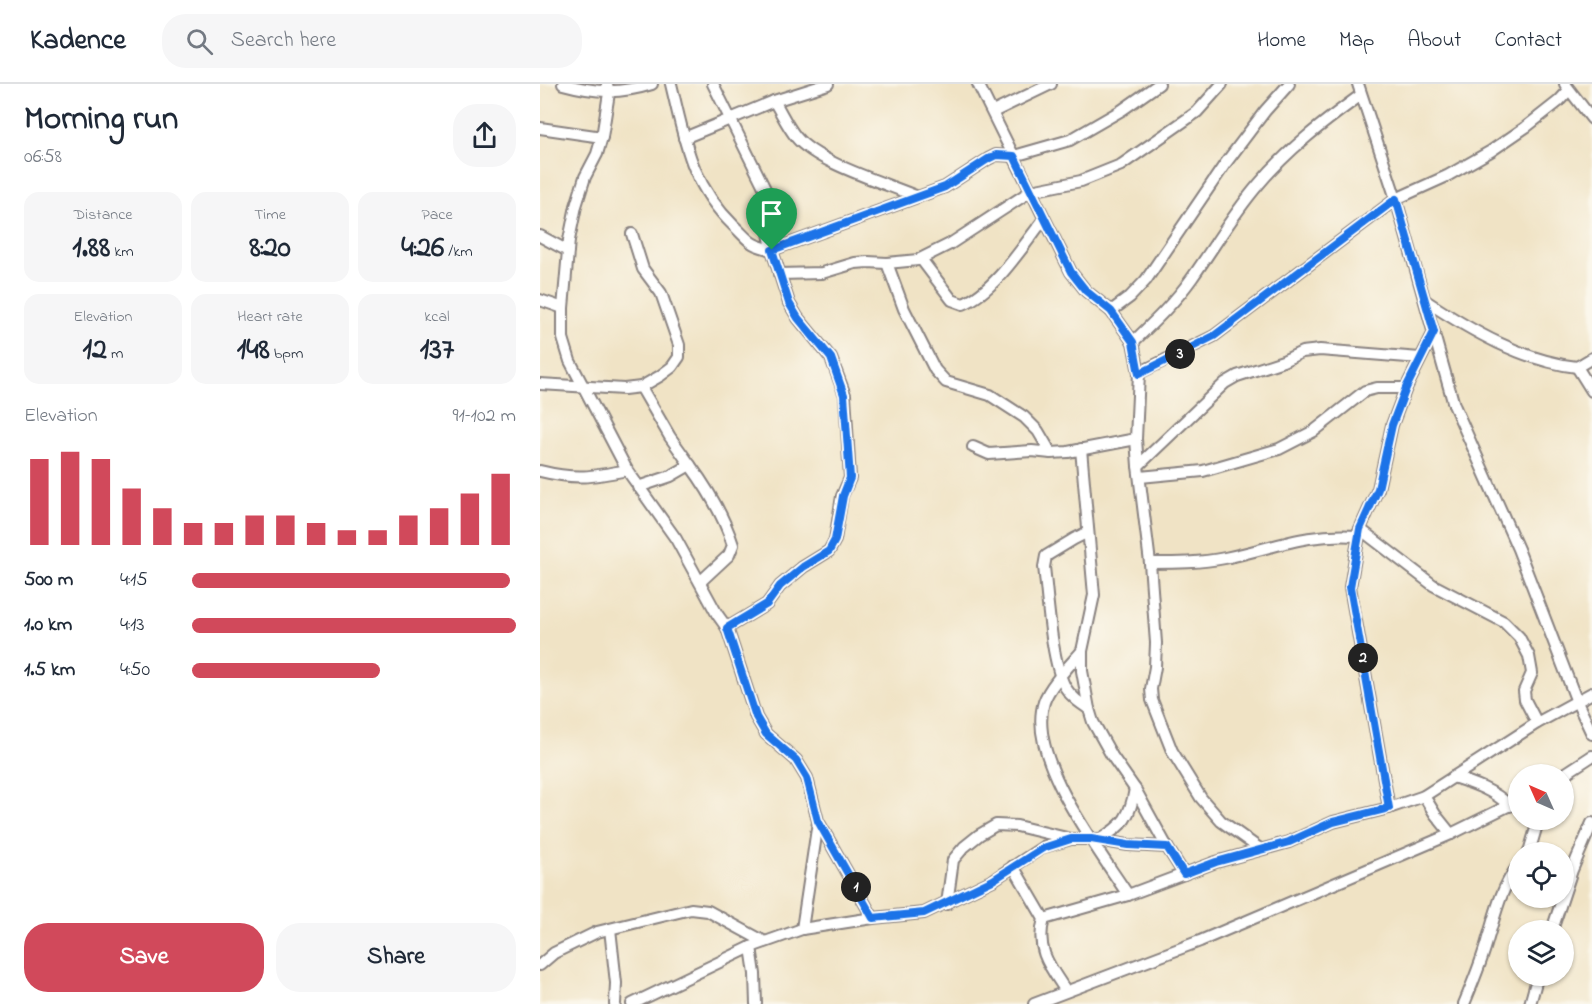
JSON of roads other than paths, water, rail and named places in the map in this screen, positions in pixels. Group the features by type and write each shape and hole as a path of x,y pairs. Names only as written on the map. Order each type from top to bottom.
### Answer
{"street":[{"path":"564,84 637,89 652,84"},
{"path":"671,84 684,138 698,180 716,208 752,245 772,250 945,187 996,155 1014,156 1070,140 1122,110 1159,84"},
{"path":"713,84 770,197 768,227 772,250 789,303 798,318 831,358 844,395 850,478 843,496 835,540 829,551 803,567 780,586 767,604 727,628"},
{"path":"684,138 774,101 828,84"},
{"path":"978,84 1071,272 1086,291 1111,311 1133,342 1139,374 1136,439 1150,563 1156,643 1152,700 1172,751 1201,798 1221,821 1260,849"},
{"path":"993,112 1051,84"},
{"path":"779,274 822,273 855,263 887,263 921,259 950,244 1031,191 1081,181 1121,165 1197,112 1222,84"},
{"path":"1111,311 1130,297 1146,280 1225,164 1265,111 1289,84"},
{"path":"1358,84 1396,199 1454,405 1518,549 1577,702 1592,734"},
{"path":"1139,374 1214,336 1396,199 1447,176 1491,151 1546,112 1567,87 1592,119"},
{"path":"608,88 602,137 597,154 585,177 576,206 568,251 563,338 570,361 627,470 676,539 727,628 756,717 766,734 796,760 807,778 818,821 873,918"},
{"path":"1133,342 1165,311 1191,280 1218,238 1258,185 1318,125 1361,95"},
{"path":"774,101 796,137 813,152 836,164 918,196"},
{"path":"540,128 602,137"},
{"path":"921,259 952,300 963,304 973,300 987,289 1044,219"},
{"path":"540,384 624,389 641,387 672,367 679,357 679,345 661,293 643,269 632,234"},
{"path":"540,237 568,251"},
{"path":"887,263 903,309 935,370 946,382 990,395 1024,417 1038,431 1051,453"},
{"path":"540,300 563,308"},
{"path":"1426,301 1477,333 1527,354 1577,367 1592,391"},
{"path":"1389,808 1350,587 1359,532 1378,489 1392,425 1406,388 1434,332"},
{"path":"1139,471 1225,383 1237,376 1283,361 1302,352 1320,350 1420,358"},
{"path":"1577,367 1592,358"},
{"path":"641,387 724,522 733,545 729,555 700,582"},
{"path":"1139,471 1203,471 1279,449 1314,431 1365,391 1377,388 1406,388"},
{"path":"974,447 989,454 1032,451 1051,453 1136,439"},
{"path":"1081,449 1094,595 1082,651 1082,671 1089,709 1093,722 1112,756 1135,789 1184,874"},
{"path":"638,487 664,479 690,465"},
{"path":"540,471 560,476 585,478 627,470"},
{"path":"1088,532 1058,548 1046,556 1044,561 1053,635 1061,677 1073,698 1089,709"},
{"path":"1150,563 1196,563 1227,558 1266,546 1313,536 1359,532 1433,585 1504,622 1519,637 1529,656 1532,673 1524,691 1525,700 1537,723"},
{"path":"1082,651 1044,699 1040,715 1041,729 1052,770 1128,895"},
{"path":"1044,919 1128,895 1184,874 1289,842 1333,822 1389,808 1424,796 1537,723 1592,693"},
{"path":"1574,767 1592,756"},
{"path":"1453,777 1484,787 1508,801"},
{"path":"1095,840 1124,822 1131,809 1135,789"},
{"path":"1424,796 1451,834"},
{"path":"1034,1004 1047,1002 1066,992 1200,941 1451,834 1508,807"},
{"path":"802,929 818,821"},
{"path":"1555,920 1572,870 1592,823"},
{"path":"947,904 953,860 964,847 996,825 1017,826 1071,839 1167,847"},
{"path":"633,1004 763,941 802,929 924,913 947,904 993,880 1043,848 1071,839"},
{"path":"1013,866 1044,919 1040,936 1041,947 1066,992"},
{"path":"1464,1004 1488,940 1498,900 1508,879"},
{"path":"540,965 554,953 573,942 610,929 691,909 708,911 763,941"},
{"path":"610,929 616,984 615,1004"},
{"path":"751,947 756,1004"},
{"path":"1530,1004 1536,986"}]}
